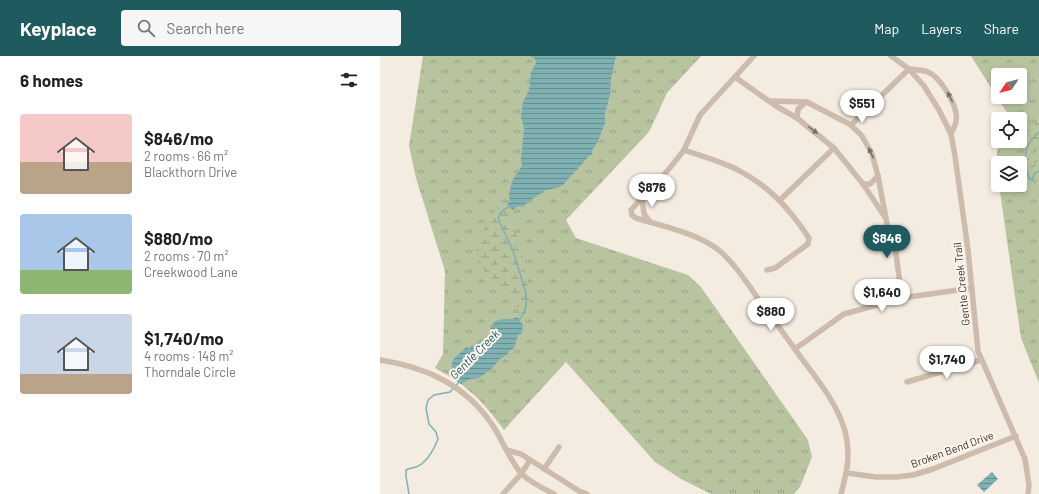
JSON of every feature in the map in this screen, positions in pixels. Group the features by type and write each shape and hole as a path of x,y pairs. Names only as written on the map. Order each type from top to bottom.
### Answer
{"street":[{"path":"754,56 700,115 684,150 669,169 630,210 632,215 636,218 696,237 716,248 733,265 826,390 845,430 849,451 841,494"},
{"name":"Gentle Creek Trail","path":"891,56 909,69 927,92 939,110 951,134 961,194 978,351 1025,459 1029,485 1028,494"},
{"path":"851,125 909,69"},
{"name":"Gentle Creek Trail","path":"909,69 928,72 937,79 949,95 956,113 956,123 951,134"},
{"path":"735,77 776,106 797,118 834,148 863,184 886,218"},
{"path":"769,101 807,102 851,125 862,136 872,154 878,176 888,229 895,247 902,298"},
{"path":"797,118 798,109 807,102"},
{"path":"780,200 834,148"},
{"path":"684,150 735,168 759,182 780,200 809,238 808,244 775,268 767,270"},
{"path":"863,184 870,184 878,176"},
{"path":"642,198 644,214 650,222"},
{"path":"795,349 844,314 902,298 972,288"},
{"path":"380,360 419,368 458,389 467,396 491,423 521,474 541,488 554,494"},
{"path":"907,382 981,360"},
{"name":"Broken Bend Drive","path":"846,473 876,477 913,475 933,469 1016,436"},
{"path":"544,469 559,447"},
{"path":"507,450 521,454 579,491 587,494"},
{"path":"503,494 521,474 530,460"}],"green space":[{"path":"423,56 701,56 667,93 647,134 566,220 576,238 688,275 701,287 808,440 812,457 800,487 794,494 711,494 681,479 655,462 566,362 504,430 489,410 474,394 435,368 443,354 445,271 416,178 409,146"},
{"path":"971,56 1039,56 1039,383 1021,338 1000,192 1027,192 1027,156 996,156 998,148 1027,148 1027,112 1007,112 1001,104 1027,104 1027,68 991,68 991,88"},
{"path":"1039,120 1039,145 1035,154 1034,178 1031,184 1027,180 1027,156 1024,156 1025,148 1027,148 1027,131"},
{"path":"504,203 513,210 509,213 509,222 524,248 523,259 529,290 529,305 522,322 517,317 520,313 515,302 484,271 476,251 476,247 487,223 495,211"}],"water":[{"path":"530,56 616,56 611,79 610,95 605,113 605,123 598,141 591,152 593,154 589,156 563,185 546,190 523,207 518,206 513,210 507,205 510,201 509,194 512,181 522,166 521,159 524,128 521,117 523,102 529,90 531,72 536,63 535,59"},
{"path":"517,317 523,325 522,333 518,335 514,348 509,351 507,355 501,358 490,370 479,378 470,379 461,384 455,379 452,364 456,356 466,347 470,349 470,346 475,345 481,340 484,344 491,342 493,339 491,335 491,328 497,321"},
{"path":"992,472 998,479 984,492 977,485"}],"waterway":[{"path":"1039,132 1028,145 1025,159 1026,168 1030,179 1032,180 1034,174 1039,171"},
{"name":"Gentle Creek","path":"509,207 503,210 498,218 513,251 526,293 526,308 519,320"},
{"name":"Gentle Creek","path":"409,494 406,470 416,467 424,462 438,439 436,432 429,424 426,408 428,400 434,395 450,392 459,382"}]}
